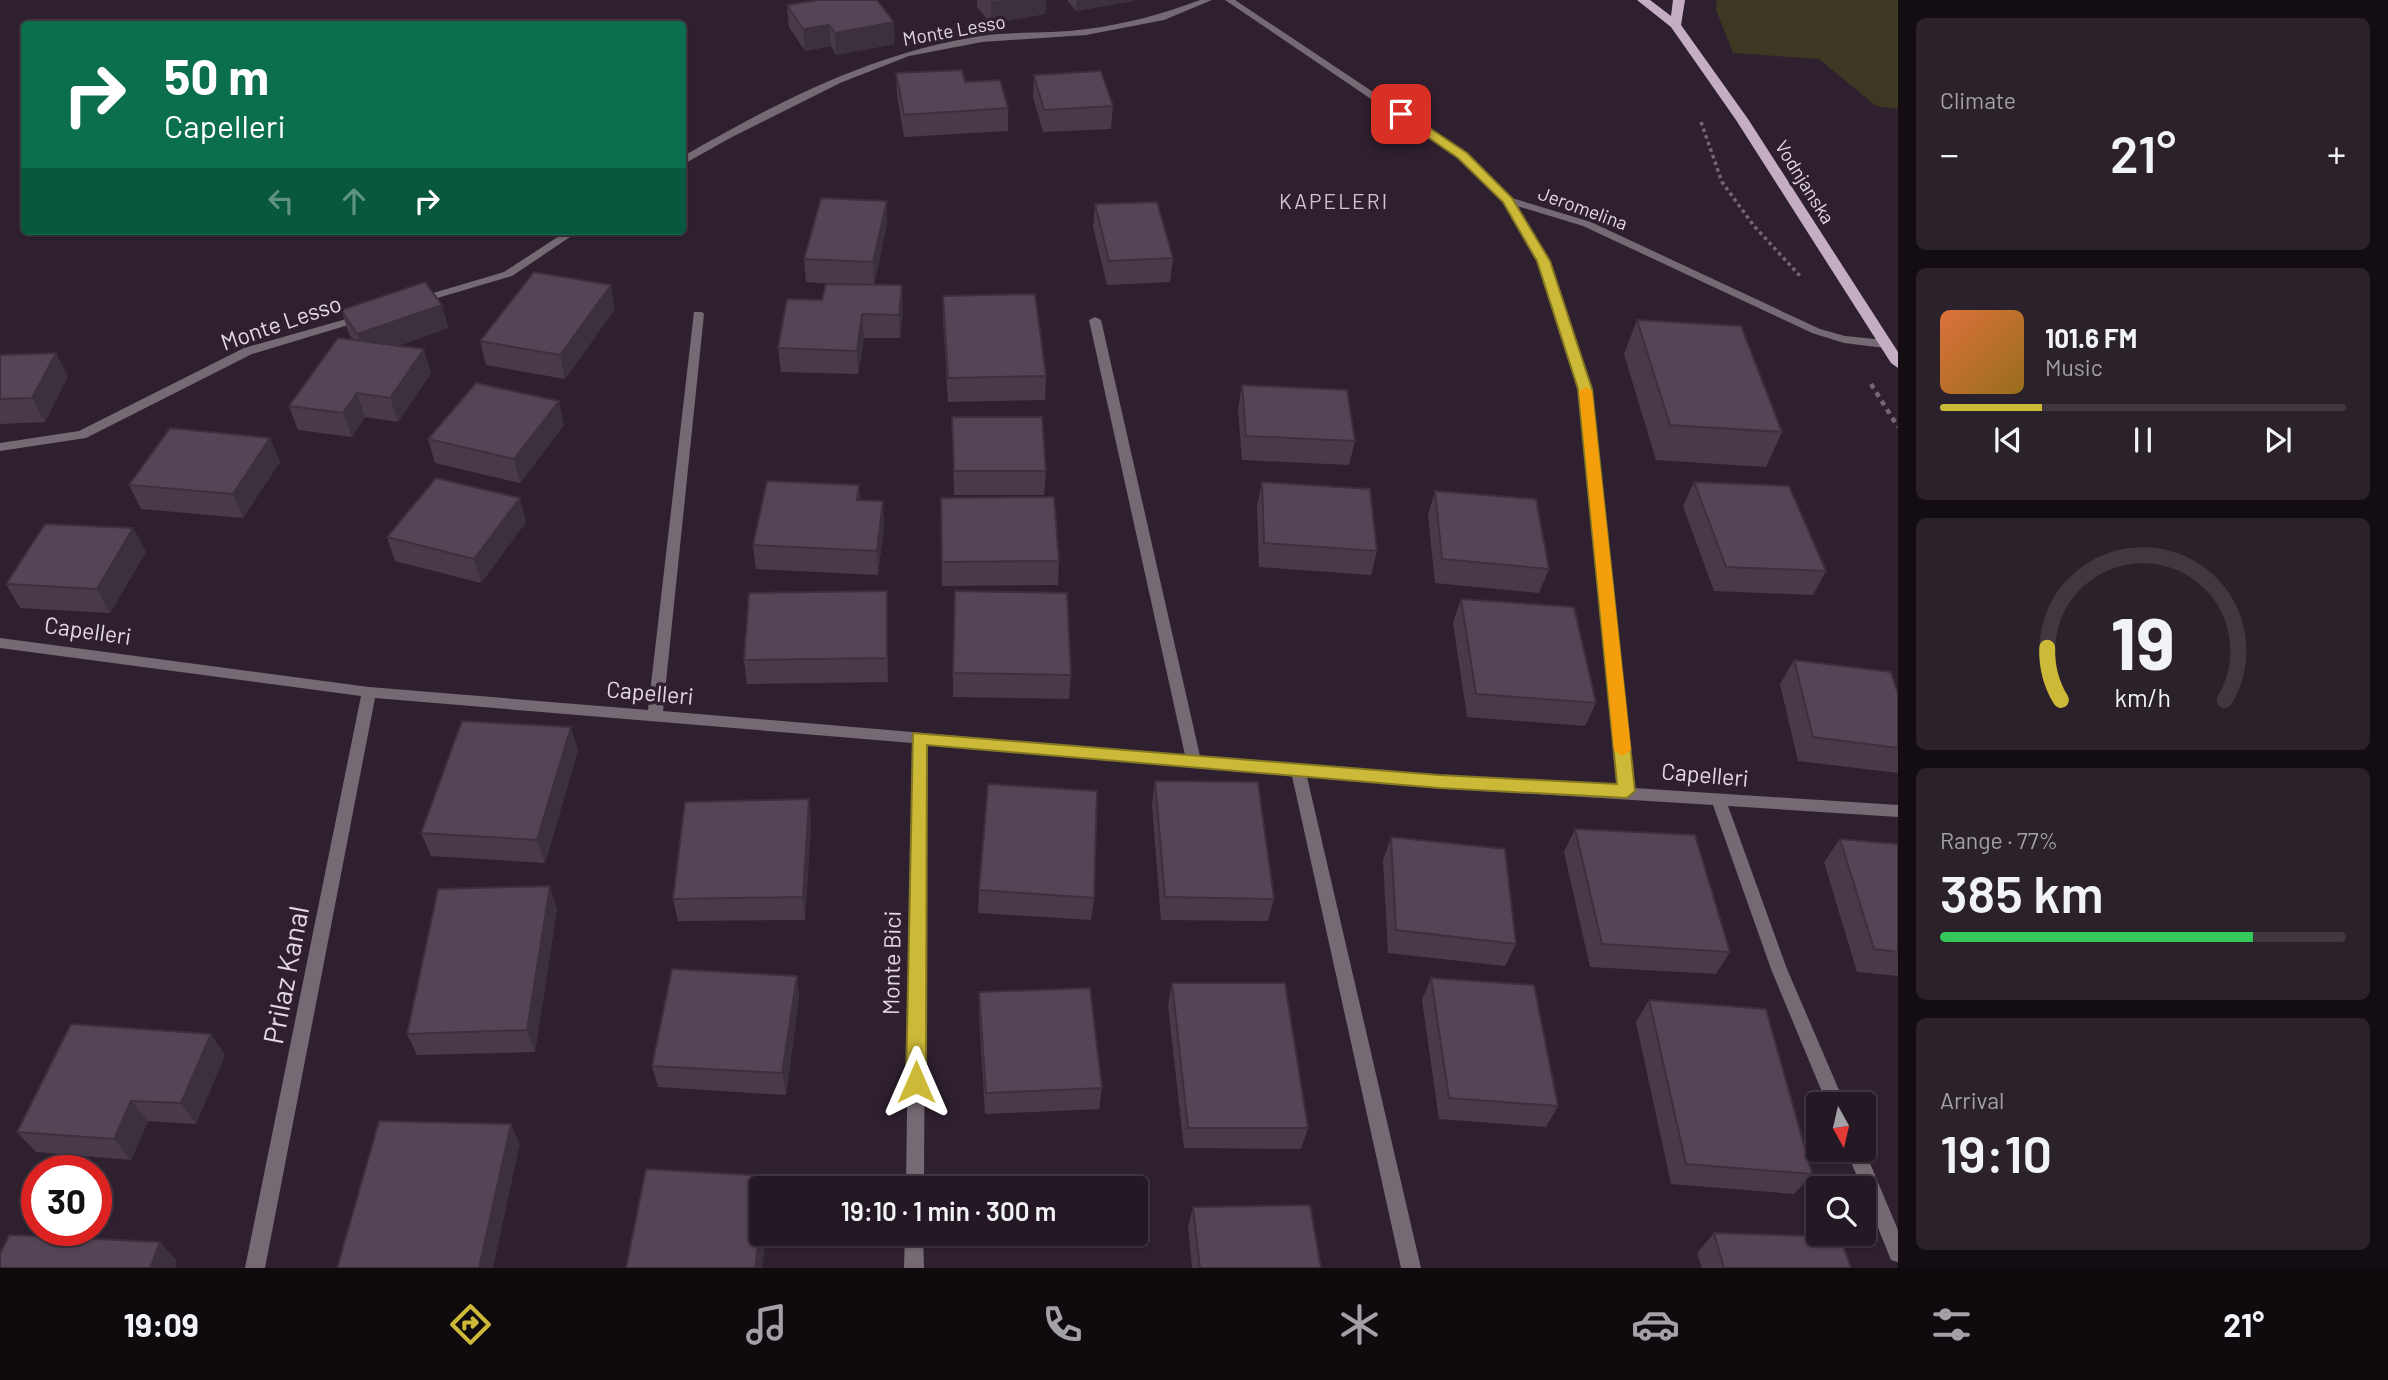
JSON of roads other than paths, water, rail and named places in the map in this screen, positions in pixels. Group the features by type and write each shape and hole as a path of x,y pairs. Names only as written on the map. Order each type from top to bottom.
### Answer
{"main road":[{"name":"Vodnjanska","path":"1643,0 1675,25 1742,119 1898,363"},
{"path":"1675,25 1679,0"}],"street":[{"name":"Monte Lesso","path":"686,160 728,135 837,81 907,54 982,39 1086,32 1161,18 1208,0"},
{"name":"Jeromelina","path":"1229,0 1462,156 1508,200 1587,224 1816,331 1844,340 1885,344"},
{"path":"1508,200 1544,261 1585,389 1627,791"},
{"path":"404,305 508,274 567,235"},
{"name":"Monte Lesso","path":"0,447 82,435 248,351 378,313"},
{"path":"656,716 698,314"},
{"path":"1095,320 1194,761"},
{"name":"Capelleri","path":"0,643 369,692 1439,782 1627,791 1898,811"},
{"name":"Prilaz Kanal","path":"255,1268 369,692"},
{"name":"Monte Bici","path":"915,1176 919,738"},
{"path":"1298,769 1411,1268"},
{"path":"1718,799 1779,969 1831,1092"},
{"path":"1860,1162 1898,1253"},
{"path":"914,1246 914,1268"}],"district":[{"name":"KAPELERI","path":"1334,202"}]}
